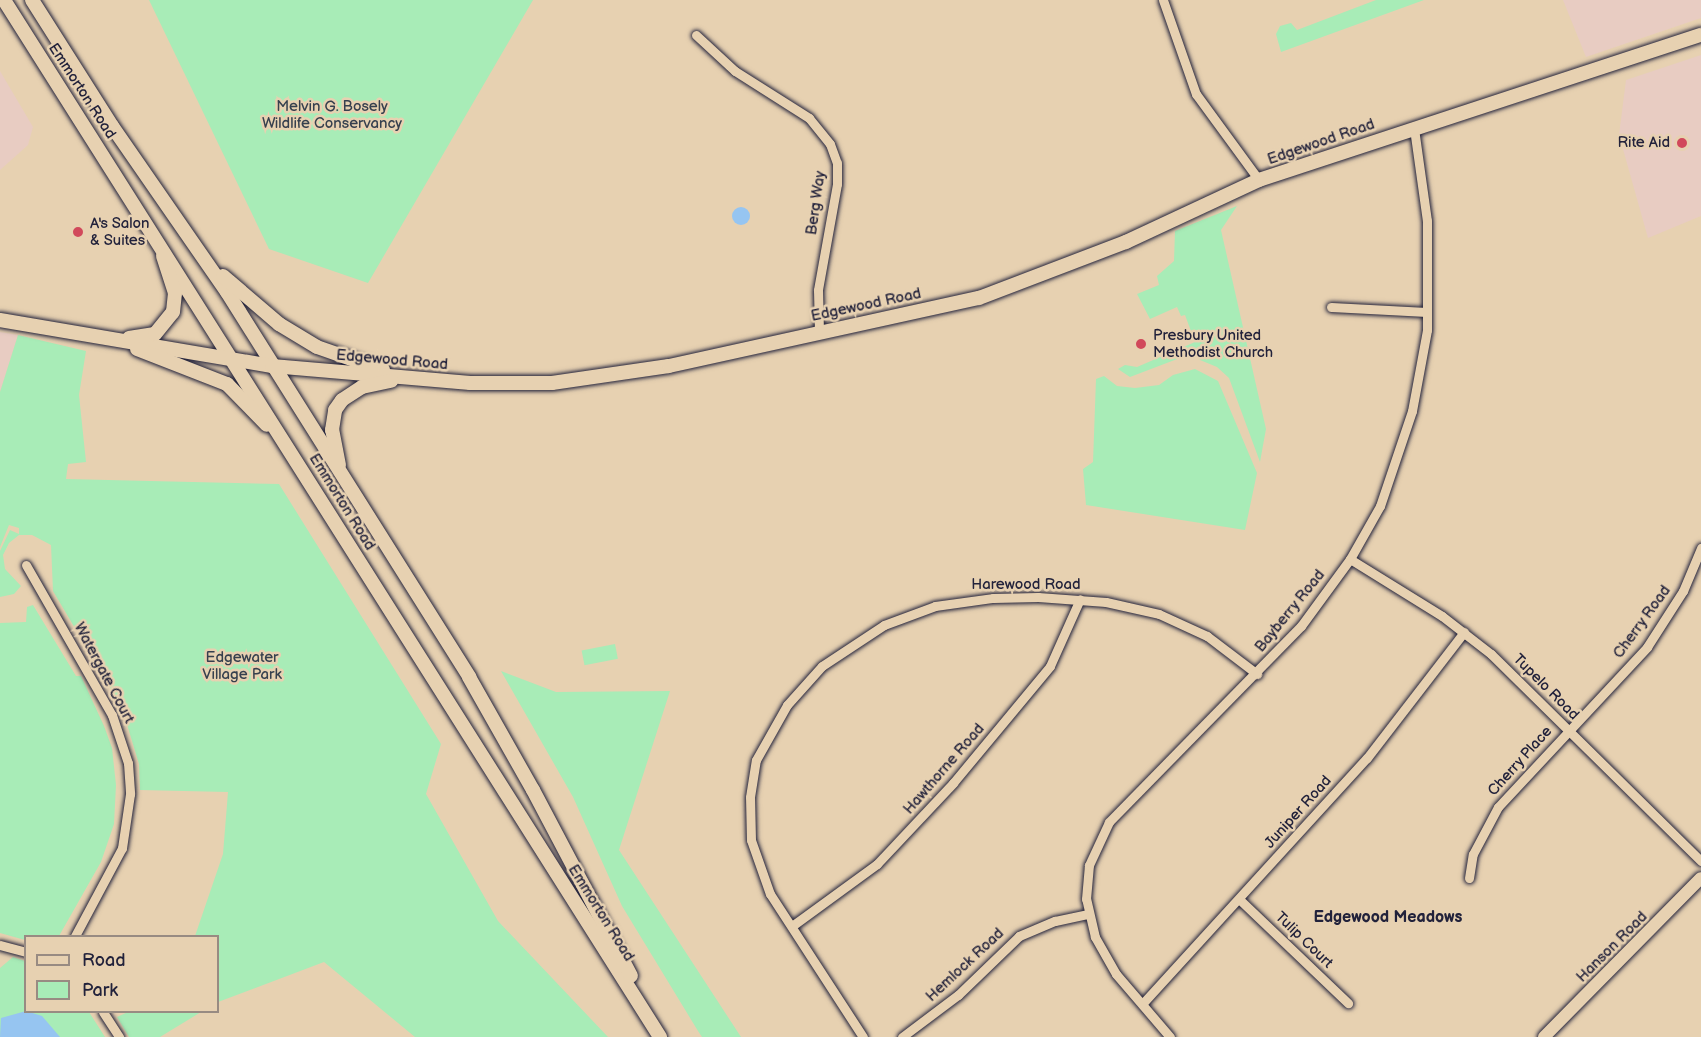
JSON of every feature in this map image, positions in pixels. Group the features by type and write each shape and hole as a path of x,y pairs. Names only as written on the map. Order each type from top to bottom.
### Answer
{"main road":[{"name":"Emmorton Road","path":"4,0 160,242 660,1037"},
{"name":"Emmorton Road","path":"32,0 112,126 192,237 469,677 533,790 629,972 651,1022"},
{"name":"Edgewood Road","path":"0,320 272,366 407,378 552,383 669,366 979,298 1126,242 1259,180 1701,35"},
{"path":"192,237 224,277 279,324 317,346 407,378"},
{"path":"118,340 155,334 173,312 175,293 160,242"},
{"path":"118,340 228,384 292,453"},
{"path":"344,481 333,442 335,410 342,400 362,387 407,378"}],"street":[{"path":"1163,0 1196,94 1259,180"},
{"name":"Berg Way","path":"696,35 735,71 808,118 830,144 837,163 837,184 818,290 819,332"},
{"name":"Bayberry Road","path":"1170,1037 1105,958 1088,914 1089,865 1109,822 1257,674 1301,626 1350,559 1380,506 1403,444 1419,384 1427,312 1427,220 1414,128"},
{"path":"1331,307 1427,312"},
{"name":"Cherry Road","path":"1567,730 1647,646 1683,591 1701,548"},
{"name":"Tupelo Road","path":"1350,559 1464,632 1701,861"},
{"name":"Watergate Court","path":"26,565 112,715 128,763 130,794 122,848 76,935"},
{"name":"Harewood Road","path":"863,1037 770,894 751,840 750,797 765,741 804,685 822,666 864,636 935,606 993,598 1080,599 1126,605 1180,622 1207,636 1257,674"},
{"name":"Hawthorne Road","path":"792,926 877,864 953,783 1050,666 1080,599"},
{"name":"Juniper Road","path":"1143,1003 1366,758 1464,632"},
{"name":"Cherry Place","path":"1469,878 1473,854 1498,807 1567,730"},
{"name":"Hanson Road","path":"1552,1034 1701,878"},
{"name":"Tulip Court","path":"1239,899 1348,1003"},
{"name":"Hemlock Road","path":"902,1037 958,995 1020,936 1055,921 1088,914"},
{"path":"0,945 24,951"},
{"path":"104,1013 119,1037"}],"shaded area":[{"path":"1563,0 1701,0 1701,18 1586,57"},
{"path":"1701,55 1701,216 1648,238 1619,135 1626,80"},
{"path":"0,71 33,127 28,145 0,170"},
{"path":"0,332 18,335 0,392"}],"green space":[{"name":"Melvin G. Bosely Wildlife Conservancy","path":"149,0 533,0 368,283 269,249"},
{"path":"1376,0 1424,0 1281,52 1276,34 1280,26 1291,23 1297,30"},
{"path":"1237,206 1221,230 1266,429 1260,462 1229,378 1217,367 1200,360 1193,353 1130,377 1118,369 1125,365 1137,367 1195,342 1185,315 1181,316 1177,307 1150,319 1137,294 1159,285 1157,276 1174,261 1175,231"},
{"name":"Edgewater Village Park","path":"18,335 86,351 79,395 86,462 68,464 66,479 279,484 441,744 426,794 498,921 608,1037 415,1037 324,962 219,1002 219,935 195,935 223,854 228,792 140,790 139,764 122,708 53,591 51,545 32,535 19,535 9,543 3,555 5,569 21,586 14,594 0,597 0,551 10,530 19,534 19,528 9,525 0,547 0,392"},
{"path":"1195,369 1218,381 1257,473 1245,530 1086,505 1083,469 1093,462 1096,379 1104,376 1117,386 1135,388 1159,385 1173,375"},
{"path":"33,605 76,676 81,676 112,748 116,785 114,824 101,862 60,935 24,935 24,940 0,933 0,623 26,622 27,607"},
{"path":"615,644 618,659 584,665 582,650"},
{"path":"501,671 556,692 670,691 619,850 741,1037 702,1037 698,1031 622,906 573,797"},
{"path":"13,957 24,961 24,1013 90,1013 105,1037 0,1037 0,968"},
{"path":"126,1013 199,1013 160,1037 129,1037 117,1017"}],"water":[{"path":"741,207 747,210 750,216 747,222 741,225 735,222 732,216 735,210"},
{"path":"24,1012 42,1016 60,1037 0,1037 1,1018"}],"place":[{"name":"Rite Aid","path":"1682,143"},
{"name":"A's Salon & Suites","path":"78,232"},
{"name":"Presbury United Methodist Church","path":"1141,344"}],"district":[{"name":"Edgewood Meadows","path":"1388,918"}]}
